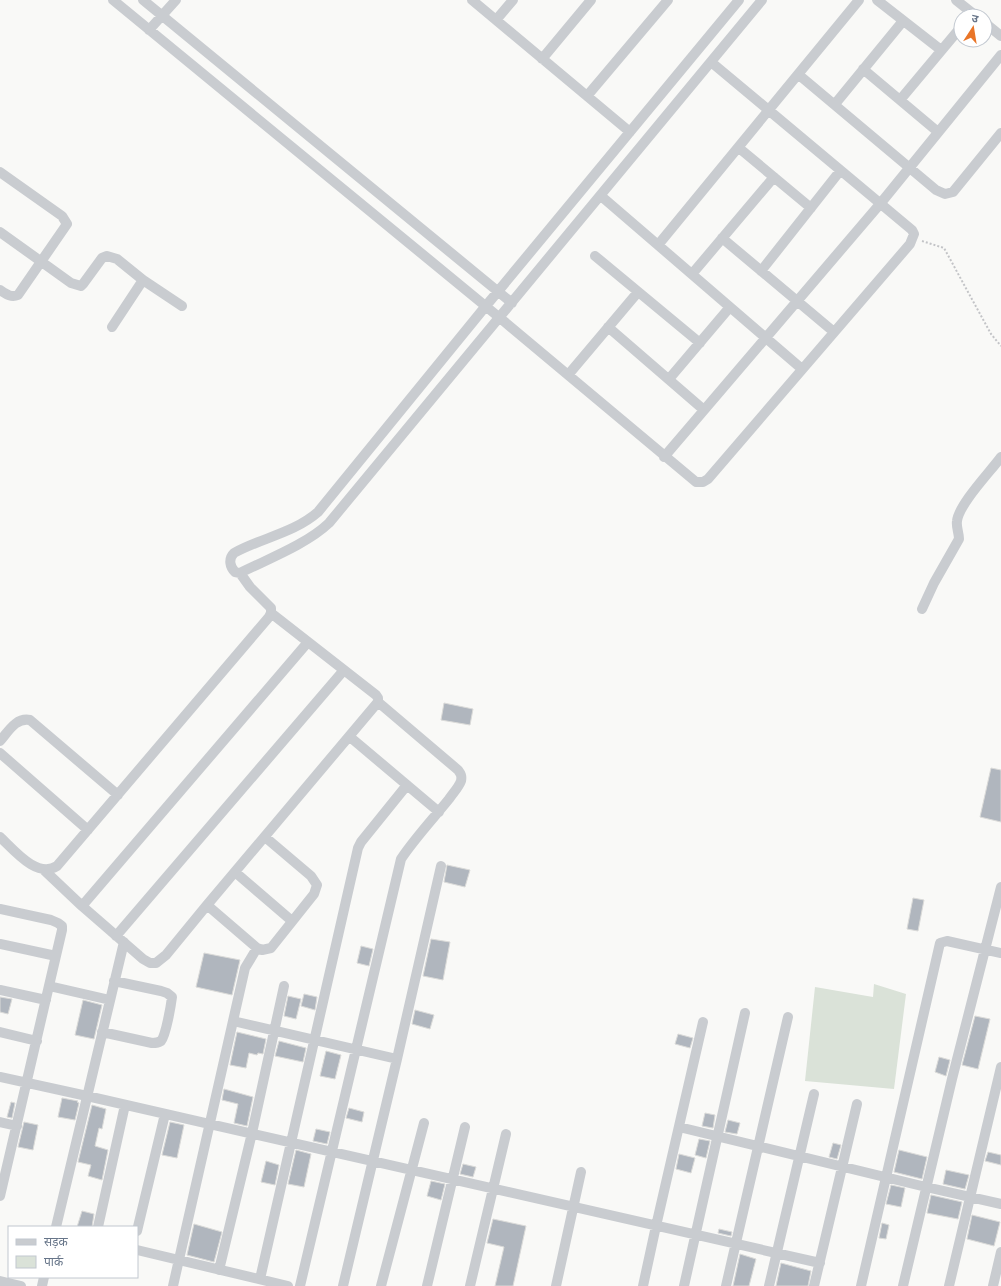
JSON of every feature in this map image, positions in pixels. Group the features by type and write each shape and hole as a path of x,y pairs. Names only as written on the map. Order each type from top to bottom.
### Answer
{"street":[{"path":"113,0 500,318 664,457 696,482 703,482 708,479 834,332 913,238 914,234 912,230 711,62"},
{"path":"143,0 512,303"},
{"path":"150,30 176,0"},
{"path":"472,0 630,132"},
{"path":"496,20 513,0"},
{"path":"542,59 591,0"},
{"path":"587,96 668,0"},
{"path":"0,837 36,868 44,870 53,869 57,866 269,618 271,608 250,587 240,573 233,570 230,560 231,556 237,551 286,531 312,517 318,512 485,307 739,0"},
{"path":"240,573 277,555 318,532 329,523 762,0"},
{"path":"658,245 859,0"},
{"path":"877,0 941,50"},
{"path":"956,0 965,8"},
{"path":"835,104 903,21"},
{"path":"993,30 1001,36"},
{"path":"900,100 953,36"},
{"path":"664,457 880,204 1001,55"},
{"path":"863,69 938,132"},
{"path":"799,75 936,190 945,194 953,192 1001,133"},
{"path":"739,148 811,208"},
{"path":"761,271 840,171"},
{"path":"0,172 66,220 67,224 18,295 9,295 0,290"},
{"path":"692,274 774,177"},
{"path":"601,196 802,369"},
{"path":"0,232 71,283 80,286 84,284 102,258 106,256 111,257 117,259 143,280 182,306"},
{"path":"722,238 834,332"},
{"path":"595,256 700,343"},
{"path":"112,327 143,280"},
{"path":"568,376 638,292"},
{"path":"668,379 730,308"},
{"path":"608,327 704,410"},
{"path":"922,609 934,583 958,539 959,534 956,526 960,512 968,499 1001,457"},
{"path":"271,613 376,695 378,702 462,774 459,785 401,859 300,1286"},
{"path":"82,906 308,642"},
{"path":"56,1226 114,982 120,939 344,670"},
{"path":"44,870 82,906 143,959 150,963 156,963 166,955 378,702"},
{"path":"0,741 16,722 21,720 30,720 118,795"},
{"path":"350,737 439,812"},
{"path":"0,753 88,830"},
{"path":"260,1279 358,848 361,842 407,785"},
{"path":"207,905 257,948 262,950 271,948 314,894 317,885 312,876 265,837"},
{"path":"343,1286 441,866"},
{"path":"235,872 292,921"},
{"path":"903,1286 926,1187 1001,887"},
{"path":"0,909 58,923 62,926 17,1126 4,1165 0,1196"},
{"path":"862,1286 940,943 947,941 1001,953"},
{"path":"0,944 56,956"},
{"path":"173,1286 245,968 257,948"},
{"path":"102,1032 152,1044 158,1043 162,1040 164,1034 172,997 161,991 114,982"},
{"path":"49,986 110,1000"},
{"path":"219,1270 252,1134 284,986"},
{"path":"0,990 46,1000"},
{"path":"684,1286 745,1013"},
{"path":"726,1286 788,1017"},
{"path":"233,1021 397,1059"},
{"path":"643,1286 704,1022"},
{"path":"0,1032 37,1041"},
{"path":"949,1286 1001,1067"},
{"path":"0,1077 820,1263"},
{"path":"769,1286 814,1094"},
{"path":"814,1286 857,1104"},
{"path":"98,1226 125,1105"},
{"path":"138,1227 165,1114"},
{"path":"0,1122 17,1126"},
{"path":"382,1286 424,1122"},
{"path":"427,1286 465,1127"},
{"path":"679,1127 886,1178 1001,1204"},
{"path":"470,1286 506,1134"},
{"path":"556,1286 581,1172"},
{"path":"138,1250 288,1286"},
{"path":"993,1286 1001,1252"},
{"path":"0,1281 21,1286"}],"path":[{"path":"913,238 944,248 991,334 1001,346"}],"green space":[{"path":"874,984 906,994 894,1089 805,1081 815,987 873,997"}],"building":[{"path":"444,703 473,709 470,725 441,720"},
{"path":"991,768 1001,770 1001,822 980,817"},
{"path":"447,865 470,870 465,887 444,882"},
{"path":"913,898 924,900 918,931 907,929"},
{"path":"431,939 450,942 443,980 423,976"},
{"path":"361,946 373,949 369,966 357,963"},
{"path":"204,953 240,960 232,995 196,987"},
{"path":"304,994 317,997 315,1010 301,1006"},
{"path":"288,996 301,999 296,1019 284,1016"},
{"path":"0,997 12,999 8,1014 0,1012"},
{"path":"83,1000 102,1005 94,1039 75,1035"},
{"path":"415,1010 434,1015 430,1029 412,1024"},
{"path":"975,1016 990,1019 978,1069 962,1065"},
{"path":"237,1032 266,1039 263,1054 258,1053 257,1055 249,1053 246,1068 230,1065"},
{"path":"678,1034 693,1038 690,1048 675,1044"},
{"path":"279,1041 306,1048 303,1062 275,1056"},
{"path":"326,1051 341,1055 335,1079 320,1076"},
{"path":"939,1057 950,1060 946,1076 935,1072"},
{"path":"224,1089 253,1097 247,1126 234,1123 238,1104 222,1100"},
{"path":"62,1098 78,1101 77,1102 79,1103 75,1120 58,1117"},
{"path":"11,1102 15,1103 12,1118 7,1117"},
{"path":"92,1105 106,1109 102,1129 99,1128 95,1146 108,1150 102,1180 88,1176 91,1165 78,1162"},
{"path":"349,1108 364,1112 362,1122 346,1118"},
{"path":"705,1113 715,1115 713,1128 702,1126"},
{"path":"728,1120 740,1123 737,1134 725,1132"},
{"path":"24,1122 38,1125 33,1150 18,1147"},
{"path":"170,1122 184,1125 177,1158 162,1155"},
{"path":"316,1129 330,1132 327,1144 313,1141"},
{"path":"699,1139 710,1141 706,1158 695,1155"},
{"path":"833,1143 841,1145 837,1159 829,1157"},
{"path":"296,1150 311,1154 304,1187 288,1184"},
{"path":"899,1150 927,1157 922,1179 894,1172"},
{"path":"988,1152 1001,1155 1001,1165 985,1161"},
{"path":"679,1154 695,1158 691,1173 676,1169"},
{"path":"266,1161 279,1165 275,1185 261,1182"},
{"path":"463,1164 476,1167 473,1177 460,1174"},
{"path":"946,1170 969,1175 965,1189 943,1184"},
{"path":"431,1181 445,1184 441,1200 427,1196"},
{"path":"891,1185 905,1188 901,1207 886,1204"},
{"path":"931,1195 962,1202 958,1219 927,1213"},
{"path":"82,1211 94,1214 92,1226 77,1226"},
{"path":"972,1215 1000,1222 994,1246 967,1239"},
{"path":"493,1219 526,1226 513,1286 495,1286 504,1247 487,1243"},
{"path":"882,1223 889,1225 886,1239 879,1238"},
{"path":"194,1224 222,1232 214,1262 187,1255"},
{"path":"719,1229 732,1232 731,1236 718,1233"},
{"path":"740,1254 756,1259 749,1286 733,1286"},
{"path":"781,1263 811,1271 808,1286 776,1286"}]}
